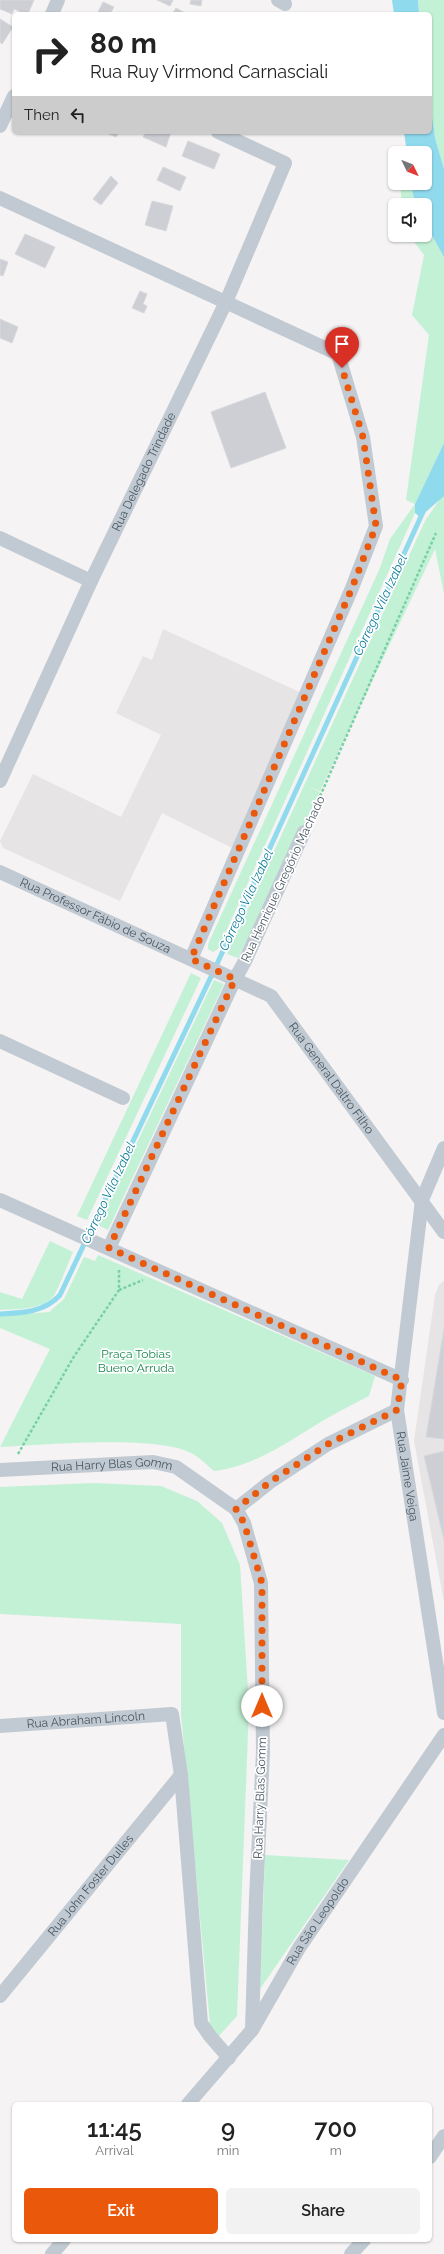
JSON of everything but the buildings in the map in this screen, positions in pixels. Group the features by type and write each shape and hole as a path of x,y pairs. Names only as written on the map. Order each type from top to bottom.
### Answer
{"street":[{"path":"53,12 58,0"},
{"path":"0,126 12,100"},
{"name":"Rua Delegado Trindade","path":"0,781 91,581 226,302 285,163 222,134"},
{"path":"0,198 338,354 363,437 376,526 352,588 191,959"},
{"path":"0,538 91,581"},
{"name":"Rua Henrique Gregório Machado","path":"105,1247 230,977 246,961 304,832"},
{"name":"Rua Professor Fábio de Souza","path":"0,872 191,959"},
{"name":"Rua General Daltro Filho","path":"191,959 271,996 444,1232"},
{"path":"0,1041 123,1098"},
{"name":"Rua Jaime Veiga","path":"444,1148 422,1200 402,1380 397,1410 444,1713"},
{"path":"0,1200 402,1380"},
{"path":"236,1509 270,1482 328,1444 397,1410"},
{"name":"Rua Harry Blas Gomm","path":"5,1470 153,1462 176,1467 236,1509 244,1523 262,1583 263,1752 256,1898 252,2030"},
{"name":"Rua Abraham Lincoln","path":"0,1726 172,1714 181,1775"},
{"name":"Rua São Leopoldo","path":"190,2102 252,2030 299,1948 444,1735"},
{"path":"181,1775 201,2023 229,2058"},
{"name":"Rua John Foster Dulles","path":"0,1996 181,1775"},
{"path":"432,2154 444,2136"},
{"path":"52,2254 62,2242"},
{"path":"351,2254 362,2242"}],"path":[{"name":"Rua Henrique Gregório Machado","path":"304,832 353,725 436,532"},
{"path":"5,1470 73,1358 119,1290 120,1276 117,1262 105,1247"}],"shaded area":[{"path":"163,629 306,695 234,849 162,813 120,901 3,848 0,841 33,774 121,817 161,735 116,713 143,656 152,660"},
{"path":"444,1281 444,1602 414,1441 435,1295 439,1285"}],"green space":[{"path":"418,0 444,0 444,169 435,138 432,116 432,12 419,12"},
{"path":"401,190 412,190 414,198 401,198"},
{"path":"432,236 444,257 444,443 415,504 406,500 429,335 412,315 424,255 414,242 432,242"},
{"path":"442,496 444,496 444,594 435,549 320,791 309,787 320,792 238,958 227,954 425,521"},
{"path":"415,504 415,513 218,949 213,952 208,949 208,944 380,568 390,539"},
{"path":"191,973 201,978 87,1220 77,1216"},
{"path":"214,980 224,984 108,1230 98,1225"},
{"path":"50,1241 73,1252 60,1284 52,1298 41,1305 34,1307 0,1310 0,1292 22,1299"},
{"name":"Praça Tobias Bueno Arruda","path":"98,1255 375,1376 369,1396 336,1413 261,1457 230,1468 214,1471 193,1454 177,1448 155,1444 100,1442 0,1447 50,1349 0,1328 0,1316 49,1312 64,1299 84,1257 95,1261"},
{"path":"94,1483 161,1486 197,1501 222,1523 240,1565 249,1707 237,2016 217,2038 210,2024 181,1714 181,1624 0,1614 0,1487"},
{"path":"265,1855 349,1860 260,1989"}],"water":[{"path":"392,0 418,0 419,12 394,12"},
{"path":"432,116 435,138 444,169 444,257 432,236 432,198 414,198 412,190 432,190 432,146 406,146 404,134 432,134"},
{"path":"444,443 444,496 420,517 415,513 415,504"}],"waterway":[{"name":"Córrego Vila Izabel","path":"0,1314 25,1312 40,1308 54,1301 60,1295 217,964 423,512"}],"route":[{"path":"262,1706 262,1583 244,1523 236,1509 270,1482 328,1444 397,1410 402,1380 109,1248 235,979 191,959 352,588 376,526 363,437 342,368"}]}
